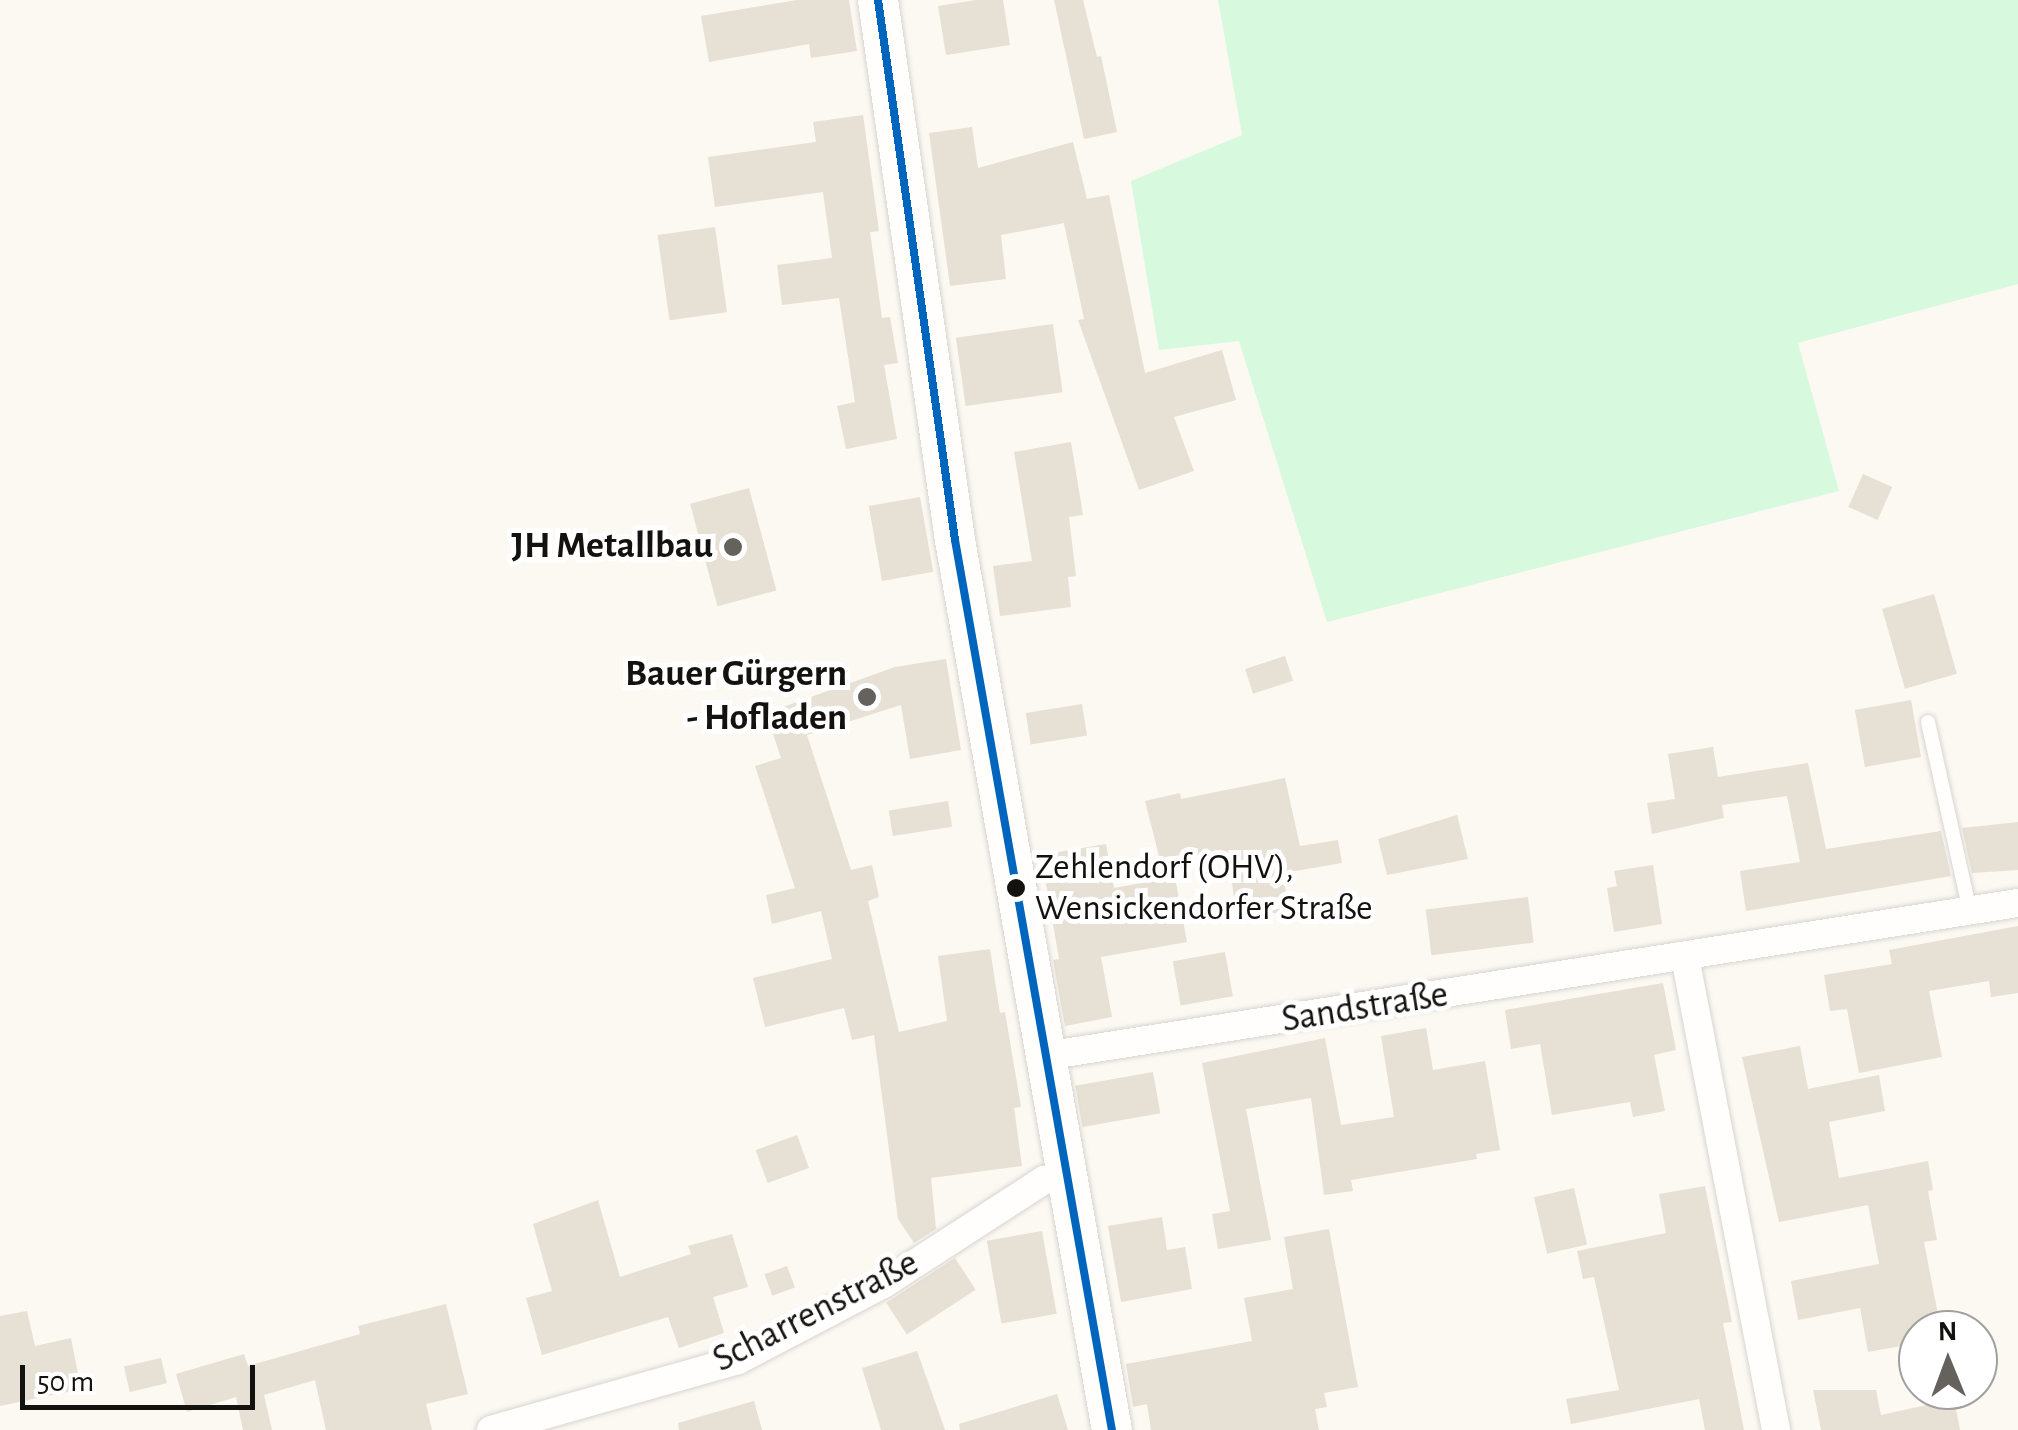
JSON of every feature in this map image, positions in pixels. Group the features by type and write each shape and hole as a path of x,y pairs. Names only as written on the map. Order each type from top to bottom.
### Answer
{"main road":[{"path":"878,0 955,540 1112,1430"}],"street":[{"name":"Sandstraße","path":"1045,1056 2018,903"},
{"path":"1685,957 1776,1430"},
{"name":"Scharrenstraße","path":"491,1430 738,1360 885,1283 1044,1180 1067,1177"}],"lane":[{"path":"1928,722 1970,911"}],"green space":[{"path":"1218,0 2018,0 2018,284 1798,343 1839,491 1327,622 1239,341 1159,350 1131,181 1242,135"}],"building":[{"path":"797,0 849,0 857,51 811,58 809,44 709,62 701,16"},
{"path":"1003,0 1010,45 946,55 938,6"},
{"path":"1054,0 1083,0 1097,57 1101,56 1117,132 1084,139"},
{"path":"863,115 879,231 870,232 882,318 890,317 898,363 884,365 897,439 846,449 837,406 855,402 839,298 782,305 777,265 832,258 823,192 715,207 708,157 816,142 813,122"},
{"path":"972,127 978,168 1073,142 1087,199 1109,195 1145,373 1222,350 1236,400 1174,417 1194,471 1139,490 1078,320 1084,319 1064,223 1001,235 1006,279 950,286 929,133"},
{"path":"715,227 727,312 670,320 658,235"},
{"path":"1053,324 1063,392 966,406 956,338"},
{"path":"1071,442 1083,515 1069,517 1076,576 1068,577 1071,607 1000,616 993,566 1032,561 1014,452"},
{"path":"1863,474 1892,487 1878,520 1848,507"},
{"name":"JH Metallbau","path":"749,488 776,590 718,606 690,504"},
{"path":"920,497 933,572 882,581 869,506"},
{"path":"1934,594 1957,674 1905,689 1882,609"},
{"path":"1285,656 1293,681 1253,694 1245,669"},
{"path":"946,659 961,750 910,759 901,705 807,735 851,870 872,865 879,897 868,901 899,1032 947,1021 938,956 990,949 1000,1013 1005,1012 1021,1107 1014,1108 1022,1166 931,1178 936,1229 914,1243 898,1219 874,1035 852,1040 844,1008 765,1027 753,978 832,959 821,911 772,924 766,895 795,888 755,766 781,758 766,713 895,667"},
{"path":"1911,700 1921,757 1865,767 1855,710"},
{"path":"1082,704 1087,736 1031,745 1026,713"},
{"path":"1713,747 1718,777 1808,763 1826,849 1941,831 1951,876 1746,911 1740,871 1800,862 1787,796 1722,805 1724,818 1652,834 1647,803 1675,799 1668,754"},
{"path":"1285,778 1300,846 1338,840 1342,863 1283,873 1289,911 1237,918 1228,855 1163,872 1145,801 1180,793 1181,799"},
{"path":"948,801 952,827 893,836 889,810"},
{"path":"1457,815 1468,859 1387,875 1378,839"},
{"path":"2018,822 2018,870 1972,873 1962,828"},
{"path":"1106,844 1114,888 1175,877 1187,942 1101,957 1112,1017 1065,1026 1053,960 1059,959 1041,855"},
{"path":"1653,865 1662,924 1614,932 1607,888 1617,886 1614,871"},
{"path":"1528,897 1534,943 1431,955 1426,910"},
{"path":"2018,926 2018,993 1991,997 1989,981 1929,991 1942,1057 1859,1073 1847,1009 1830,1011 1824,975 1892,964 1889,950"},
{"path":"1225,952 1233,996 1181,1006 1173,961"},
{"path":"1663,983 1676,1050 1654,1055 1665,1111 1633,1117 1630,1102 1552,1115 1540,1044 1511,1049 1505,1010"},
{"path":"1426,1028 1433,1070 1485,1061 1500,1150 1476,1154 1477,1159 1351,1180 1353,1191 1324,1195 1311,1098 1246,1109 1271,1240 1218,1249 1212,1214 1230,1211 1202,1063 1325,1038 1341,1125 1394,1117 1381,1036"},
{"path":"1800,1046 1808,1089 1879,1075 1885,1111 1829,1122 1839,1178 1928,1161 1933,1190 1928,1191 1937,1240 1924,1242 1937,1310 1898,1310 1898,1347 1868,1352 1860,1308 1798,1320 1791,1281 1879,1264 1868,1205 1779,1222 1742,1057"},
{"path":"1153,1072 1160,1113 1082,1127 1075,1086"},
{"path":"797,1135 809,1168 768,1183 756,1150"},
{"path":"1705,1186 1732,1322 1723,1323 1744,1430 1705,1430 1699,1399 1571,1424 1566,1399 1619,1390 1594,1277 1583,1279 1577,1251 1666,1233 1659,1194"},
{"path":"1574,1188 1587,1245 1547,1254 1534,1197"},
{"path":"598,1200 620,1277 691,1254 688,1246 732,1234 748,1287 713,1297 724,1333 679,1348 668,1317 542,1355 526,1298 552,1291 533,1224"},
{"path":"1162,1217 1167,1250 1185,1247 1192,1289 1121,1302 1108,1226"},
{"path":"1329,1229 1358,1387 1324,1393 1327,1407 1315,1409 1319,1430 1151,1430 1147,1404 1133,1407 1126,1364 1252,1341 1244,1298 1293,1289 1284,1237"},
{"path":"1042,1231 1057,1314 1001,1323 987,1241"},
{"path":"955,1258 976,1290 907,1335 886,1303"},
{"path":"787,1266 795,1288 772,1296 764,1274"},
{"path":"446,1304 468,1394 426,1404 432,1430 326,1430 315,1380 264,1395 272,1430 243,1430 236,1397 187,1412 176,1374 244,1354 248,1366 360,1334 358,1326"},
{"path":"27,1311 35,1346 71,1338 81,1389 0,1406 0,1316"},
{"path":"917,1351 945,1430 881,1430 862,1368"},
{"path":"161,1358 167,1383 130,1392 124,1367"},
{"path":"1813,1390 1876,1390 1881,1415 1904,1410 1956,1410 1960,1430 1821,1430"},
{"path":"1057,1394 1068,1430 960,1430 959,1424"},
{"path":"754,1401 762,1430 679,1430 678,1423"}],"transit line":[{"path":"878,0 955,540 1112,1430"}],"place":[{"name":"JH Metallbau","path":"733,547"},
{"name":"Bauer Gürgern - Hofladen","path":"867,697"},
{"name":"Zehlendorf (OHV), Wensickendorfer Straße","path":"1016,888"}]}
